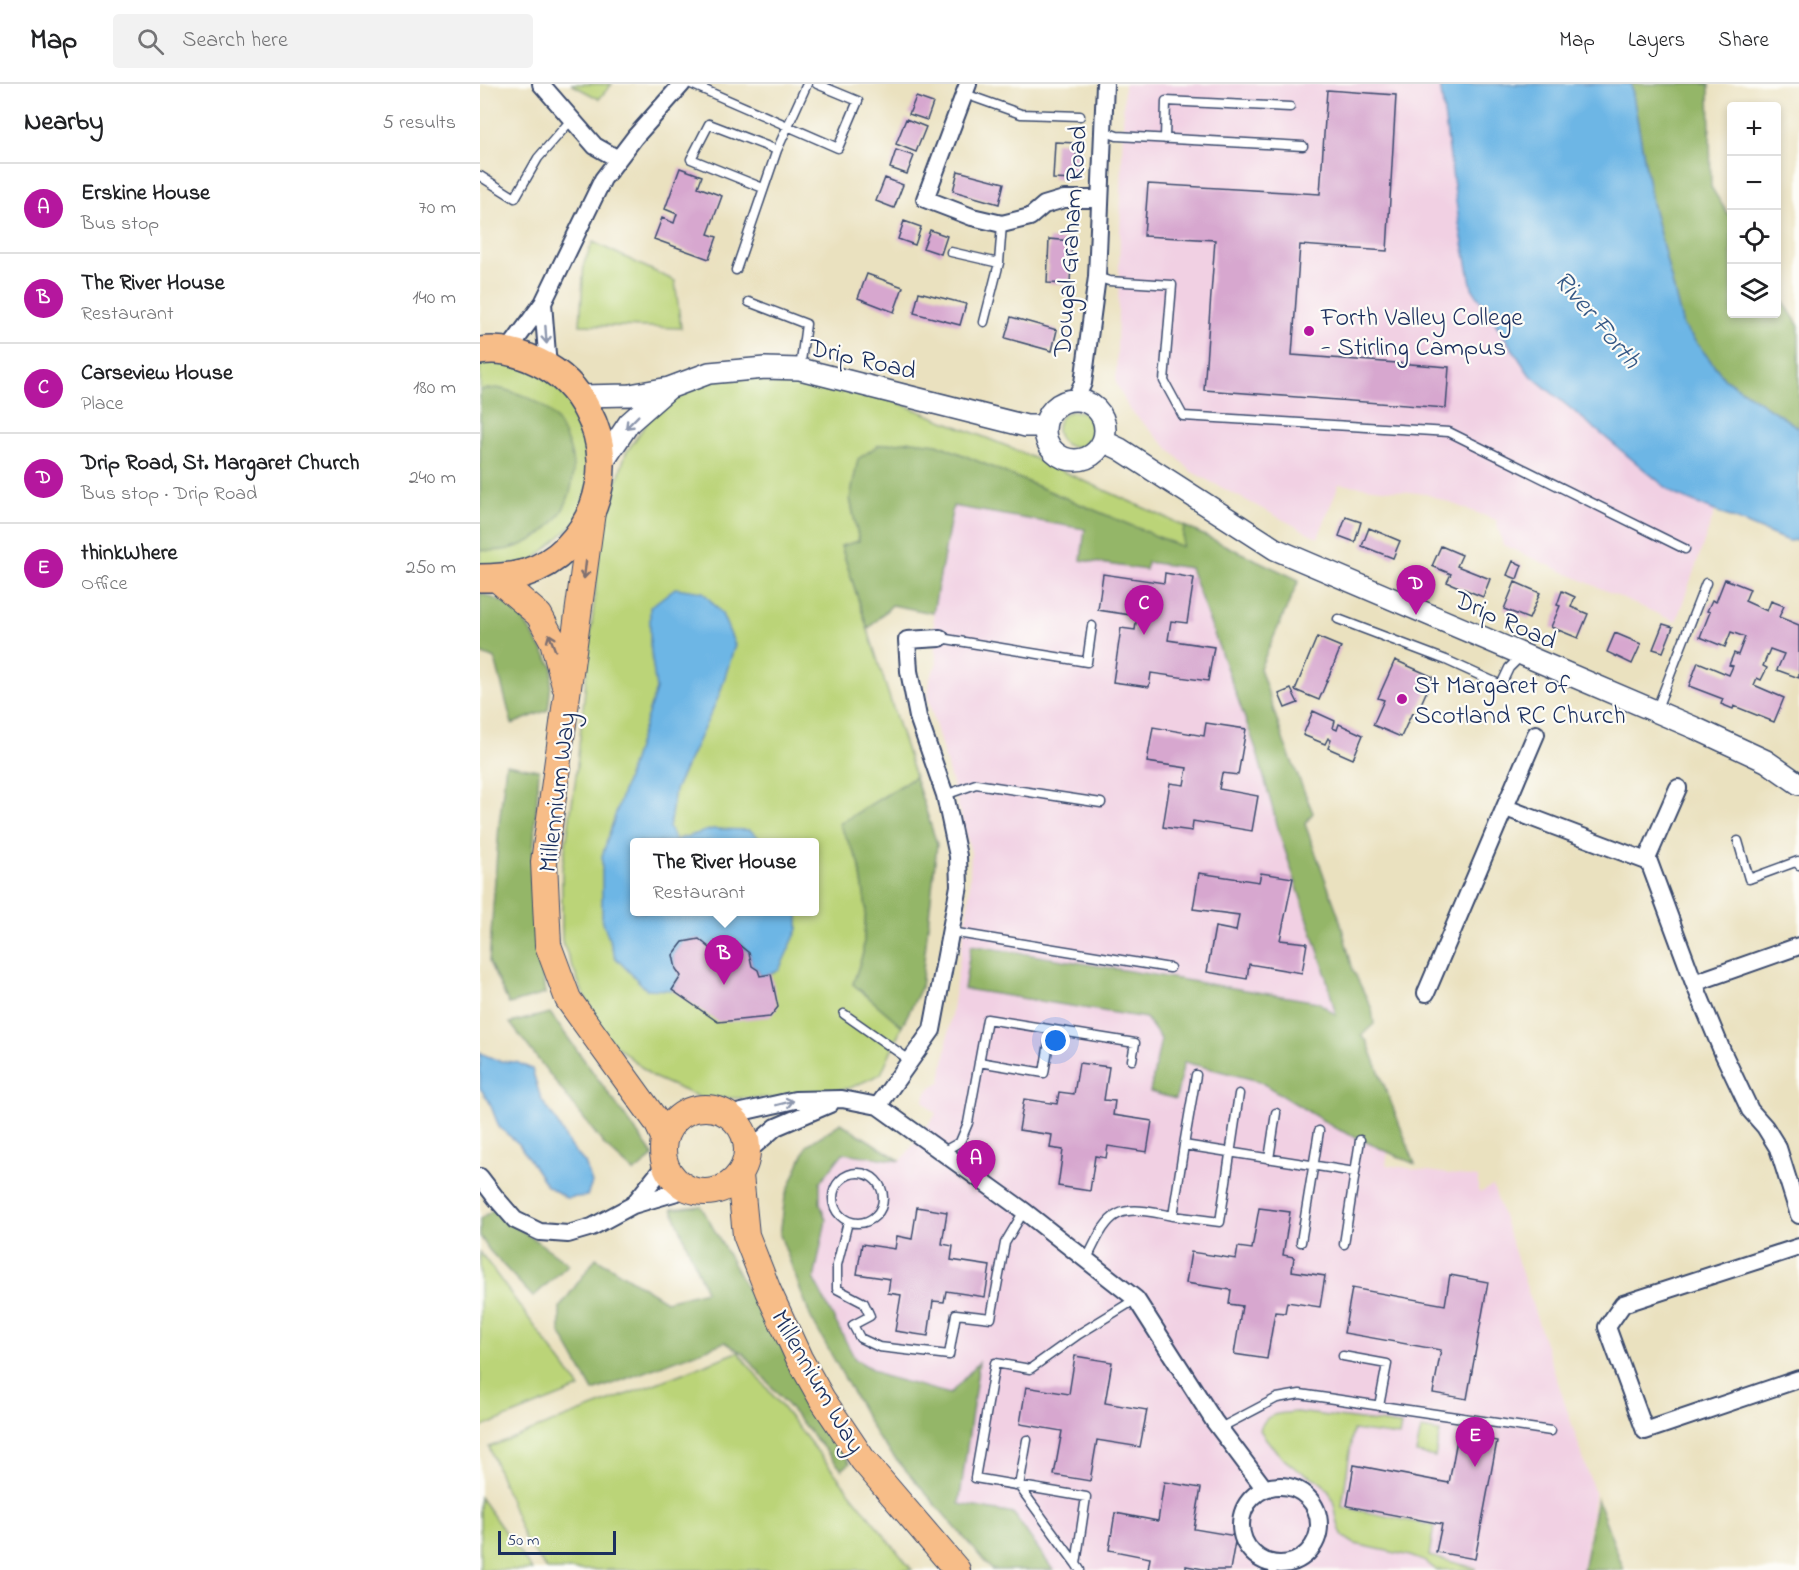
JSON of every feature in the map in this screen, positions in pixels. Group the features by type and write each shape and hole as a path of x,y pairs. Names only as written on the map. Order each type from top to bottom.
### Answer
{"highway":[{"path":"480,351 507,352 528,357 548,367 565,380 580,396 596,427 603,462 600,488 592,512 576,538 553,559 526,572 488,578"}],"main road":[{"name":"Millennium Way","path":"592,512 544,862 549,945 568,999 657,1122 664,1137"},
{"name":"Millennium Way","path":"488,578 539,615 553,641 568,698"},
{"name":"Millennium Way","path":"627,1080 673,1107 686,1112"},
{"path":"697,1108 708,1108 728,1114 737,1122 743,1132 744,1163 732,1183 712,1192 699,1192 687,1189 674,1179 665,1165 662,1151 664,1137 673,1122 686,1112 697,1108"},
{"name":"Millennium Way","path":"744,1163 746,1235"},
{"name":"Millennium Way","path":"712,1192 746,1235 790,1339 822,1399 863,1460 957,1570"}],"street":[{"path":"541,84 595,146 618,159"},
{"path":"507,352 543,303 603,179 682,84"},
{"name":"Dougal Graham Road","path":"1075,400 1083,383 1097,277 1106,84"},
{"path":"966,89 925,199 1002,224 1030,216 1044,205 1064,199 1100,199"},
{"path":"543,303 548,367"},
{"name":"Drip Road","path":"580,396 630,395 669,388 709,373 765,368 800,369 1026,426 1045,426"},
{"name":"Drip Road","path":"603,462 629,423 669,388"},
{"path":"1075,400 1085,401 1100,413 1105,432 1103,441 1091,456 1072,460 1063,458 1049,445 1045,426 1052,410 1058,405 1075,400"},
{"name":"Drip Road","path":"1103,441 1120,449 1275,549 1766,761 1799,784"},
{"path":"878,1106 932,1030 959,886 958,856 945,795 918,717 909,671 907,640 940,638"},
{"path":"1426,993 1536,734"},
{"path":"1646,861 1678,788"},
{"path":"1506,808 1649,862 1723,1053 1750,1110 1765,1127 1778,1148 1799,1215"},
{"path":"1694,983 1799,946"},
{"path":"744,1163 776,1127 842,1099"},
{"path":"728,1114 795,1100 842,1099 878,1106 1024,1211 1136,1299 1220,1428 1265,1489"},
{"path":"633,1205 665,1165"},
{"path":"480,1177 515,1220 540,1232 568,1234 592,1227 633,1205 687,1189"},
{"path":"1799,1247 1623,1305 1607,1327 1645,1431 1799,1379"},
{"path":"1284,1486 1297,1490 1308,1498 1316,1509 1319,1522 1318,1536 1312,1548 1294,1562 1274,1567 1254,1555 1243,1539 1241,1526 1243,1513 1248,1503 1265,1489 1284,1486"}],"lane":[{"path":"691,84 838,148 858,101 817,84"},
{"path":"736,270 777,150 807,84"},
{"path":"966,89 1022,114 1080,116"},
{"path":"1165,139 1166,101 1290,107"},
{"path":"480,176 515,198 538,158 572,119"},
{"path":"763,188 691,159 709,124 777,150"},
{"path":"1103,131 1117,136 1303,146"},
{"path":"984,322 999,263 1002,224"},
{"path":"951,252 999,263"},
{"path":"1097,277 1108,281 1172,285 1164,381 1183,416 1449,432 1685,549"},
{"path":"749,302 806,324 800,369"},
{"path":"1656,712 1706,584"},
{"path":"1338,619 1446,660 1501,686 1509,668 1521,656"},
{"path":"940,638 1087,662 1092,626"},
{"path":"945,795 976,784 1101,803"},
{"path":"1738,841 1749,879 1798,861 1799,865"},
{"path":"951,932 1170,968"},
{"path":"844,1014 911,1061"},
{"path":"942,1152 960,1142 968,1123 987,1019 1135,1043 1132,1060"},
{"path":"978,1062 1044,1073 1051,1030"},
{"path":"1173,1216 1196,1075"},
{"path":"1087,1259 1107,1224 1118,1213 1137,1209 1220,1222 1239,1094"},
{"path":"1269,1159 1276,1113"},
{"path":"1301,1242 1319,1131"},
{"path":"1344,1244 1360,1140"},
{"path":"1184,1145 1355,1172"},
{"path":"852,1173 870,1175 882,1189 884,1199 882,1207 871,1220 863,1223 848,1221 840,1216 834,1206 832,1198 835,1186 841,1179 852,1173"},
{"path":"848,1221 837,1265 837,1289 864,1303 870,1316 854,1324 860,1338 879,1347 949,1355 956,1314 991,1318 1005,1243 1024,1211"},
{"path":"1078,1567 1086,1497 975,1478 995,1363 1030,1369 1079,1334 1136,1299"},
{"path":"1343,1356 1387,1364 1379,1406"},
{"path":"1220,1428 1277,1398 1300,1394 1551,1431"},
{"path":"1027,1440 1019,1486 1078,1567"}],"shaded area":[{"name":"Forth Valley College - Stirling Campus","path":"1124,84 1440,84 1459,223 1674,494 1715,511 1676,622 1503,545 1496,520 1426,494 1339,484 1318,538 1192,472 1129,409 1116,383"},
{"path":"952,506 1085,529 1081,559 1146,569 1147,562 1190,568 1256,749 1296,887 1348,1036 1390,1136 1386,1165 1478,1178 1478,1191 1481,1192 1493,1186 1595,1494 1582,1570 1053,1570 1014,1514 959,1504 978,1363 950,1394 883,1376 854,1358 813,1280 826,1220 820,1203 820,1181 843,1152 901,1161 936,1114 924,1102 925,1094 941,1081 969,899 971,852 928,698 930,678 937,663 933,613"}],"green space":[{"path":"571,84 612,84 599,99"},
{"path":"1631,84 1709,84 1711,187 1727,213 1727,318 1781,318 1781,297 1799,326 1799,428 1725,379 1683,326 1652,203"},
{"path":"593,242 675,281 681,328 580,325 584,263"},
{"path":"480,362 507,362 539,372 566,392 595,453 581,518 531,562 480,568"},
{"path":"773,376 891,400 1009,447 1184,526 1182,547 937,444 850,498 859,541 841,546 915,777 840,824 859,862 866,907 863,953 853,984 902,1026 881,1074 850,1088 778,1098 701,1098 653,1077 606,1037 583,993 562,941 562,870 575,784 602,528 626,453 648,421 670,395 719,378"},
{"path":"497,388 539,403 555,418 567,441 573,463 572,484 566,503 555,520 541,534 523,544 502,550 480,550 480,390"},
{"path":"1075,411 1088,416 1093,429 1088,442 1075,447 1062,442 1057,429 1062,416"},
{"path":"912,441 937,444 1182,547 1184,526 1299,580 1260,668 1284,742 1313,813 1305,824 1339,917 1353,970 1372,1009 1374,1024 1361,1036 1367,1041 1415,1164 1335,1128 1259,1081 1184,1062 1176,1099 1150,1092 1161,1039 1146,1018 964,989 971,945 1318,1002 1336,1015 1323,965 1280,835 1256,749 1190,568 1147,562 1146,570 1081,560 1085,529 953,506 933,613 892,605 868,629 841,546 859,541 850,498 858,459 879,445"},
{"path":"480,593 515,607 553,667 548,710 512,724 495,659 480,653"},
{"path":"506,764 539,770 531,880 545,994 509,1004 489,962"},
{"path":"915,777 937,844 921,988 902,1026 853,984 863,953 866,907 859,862 839,824"},
{"path":"550,1013 654,1156 634,1172 605,1146 510,1023"},
{"path":"841,1123 901,1161 843,1153 820,1182 820,1203 826,1220 814,1280 855,1359 883,1376 950,1394 979,1362 959,1504 1014,1514 1053,1570 992,1570 878,1438 811,1318 780,1235 785,1197 807,1145"},
{"path":"701,1206 850,1463 842,1470 744,1354 725,1342 593,1391 560,1332 560,1307 596,1258 666,1301 706,1291 672,1209"},
{"path":"493,1210 569,1264 533,1297 489,1250 480,1236 480,1219"},
{"path":"480,1252 580,1388 480,1428"},
{"path":"738,1352 912,1570 547,1570 525,1540 489,1447"},
{"path":"1297,1412 1401,1425 1399,1436 1353,1430 1342,1507 1434,1526 1429,1556 1475,1568 1475,1570 1436,1570 1426,1562 1410,1556 1355,1544 1345,1538 1339,1528 1332,1497 1325,1487 1318,1480 1285,1460 1260,1430 1270,1416"},
{"path":"1421,1429 1440,1432 1435,1457 1416,1453"},
{"path":"480,1497 532,1570 480,1570"},
{"path":"1597,1499 1624,1570 1583,1570"}],"water":[{"name":"River Forth","path":"1440,84 1631,84 1652,203 1683,326 1725,379 1799,428 1799,540 1788,541 1674,494 1529,374 1472,288 1459,223"},
{"path":"675,588 703,592 722,614 735,645 719,696 675,790 669,828 674,838 630,838 630,916 798,916 798,929 779,970 771,974 760,976 758,970 752,966 749,953 738,944 724,946 717,958 713,958 710,948 699,939 683,942 673,955 676,969 681,976 672,990 646,989 615,957 602,919 602,856 656,689 650,645 650,607"},
{"path":"713,829 750,830 759,838 682,838"},
{"path":"480,1053 499,1061 516,1062 532,1069 541,1099 570,1146 585,1163 592,1183 587,1196 566,1198 546,1185 519,1144 499,1127 489,1101 480,1088"}],"building":[{"path":"1327,90 1396,95 1387,251 1300,245 1292,355 1449,367 1446,408 1204,390 1215,240 1144,236 1148,184 1320,194"},
{"path":"916,97 933,103 927,120 909,114"},
{"path":"906,119 926,127 916,152 896,144"},
{"path":"1055,142 1077,143 1075,180 1053,179"},
{"path":"896,150 914,156 907,174 890,168"},
{"path":"680,168 702,176 698,187 722,196 708,234 717,237 709,259 654,239 662,218 674,223 677,214 665,209"},
{"path":"958,171 1004,183 999,204 953,191"},
{"path":"885,178 903,185 894,208 876,201"},
{"path":"904,221 921,227 915,245 898,239"},
{"path":"930,230 947,236 941,254 923,248"},
{"path":"1049,239 1072,241 1070,284 1047,283"},
{"path":"867,274 903,287 894,312 858,298"},
{"path":"919,292 966,304 960,325 914,313"},
{"path":"1011,317 1057,330 1052,351 1005,338"},
{"path":"1346,517 1361,522 1355,542 1339,536"},
{"path":"1369,528 1400,541 1393,558 1362,546"},
{"path":"1441,546 1462,555 1457,566 1490,579 1483,597 1447,582 1451,574 1432,566"},
{"path":"1513,561 1522,565 1517,579 1507,575"},
{"path":"1165,573 1194,578 1187,623 1171,621 1168,640 1214,647 1208,681 1151,673 1149,687 1113,682 1121,628 1135,630 1137,616 1098,610 1103,574 1164,583"},
{"path":"1725,579 1750,589 1745,601 1767,611 1771,601 1784,606 1779,617 1799,625 1799,678 1777,670 1784,654 1770,649 1763,666 1767,668 1761,680 1757,678 1754,685 1784,698 1774,722 1734,706 1733,709 1721,704 1723,699 1689,686 1698,662 1729,675 1733,666 1729,665 1734,653 1738,655 1745,637 1731,632 1725,647 1700,637 1710,612 1707,611 1712,600 1716,602"},
{"path":"1515,582 1540,593 1529,619 1504,609"},
{"path":"1562,591 1575,597 1571,607 1588,614 1578,638 1551,627 1560,606 1557,605"},
{"path":"1663,624 1673,627 1663,652 1653,649"},
{"path":"1615,633 1641,644 1632,664 1607,652"},
{"path":"1317,637 1341,647 1319,700 1295,690"},
{"name":"St Margaret of Scotland RC Church","path":"1395,660 1433,677 1416,715 1412,713 1401,737 1373,725 1384,700 1378,698"},
{"path":"1291,689 1298,703 1285,708 1279,694"},
{"path":"1313,711 1335,721 1333,728 1337,730 1339,724 1363,735 1353,759 1328,748 1331,740 1328,738 1325,744 1303,735"},
{"path":"1206,723 1246,729 1238,775 1222,773 1219,789 1258,796 1252,831 1193,821 1192,831 1163,827 1170,783 1184,785 1187,768 1147,762 1153,727 1204,736"},
{"path":"1199,873 1259,882 1261,873 1293,878 1280,940 1307,943 1302,973 1249,964 1247,979 1207,972 1215,927 1236,931 1239,915 1193,909"},
{"path":"699,939 710,948 713,958 717,958 724,946 738,944 749,953 752,966 758,970 760,976 771,974 778,1007 770,1017 718,1022 672,990 681,976 676,969 673,955 683,942"},
{"path":"1079,1063 1109,1067 1104,1100 1115,1101 1113,1115 1152,1121 1147,1152 1108,1146 1106,1158 1095,1156 1090,1191 1058,1186 1063,1150 1050,1148 1052,1135 1019,1130 1024,1099 1057,1104 1059,1092 1074,1094"},
{"path":"917,1207 947,1212 942,1244 953,1246 951,1260 990,1266 985,1297 946,1291 944,1302 933,1301 928,1336 895,1331 901,1295 888,1293 890,1279 857,1274 862,1244 895,1249 897,1236 912,1239"},
{"path":"1259,1208 1290,1212 1283,1255 1294,1257 1292,1271 1325,1276 1320,1307 1287,1302 1285,1313 1275,1312 1267,1359 1234,1354 1242,1306 1229,1304 1231,1290 1186,1283 1191,1252 1236,1259 1238,1247 1252,1249"},
{"path":"1450,1275 1488,1282 1467,1399 1433,1393 1441,1350 1344,1333 1352,1288 1445,1305"},
{"path":"1075,1356 1112,1362 1105,1403 1147,1410 1140,1447 1097,1440 1090,1481 1054,1475 1062,1431 1020,1424 1026,1387 1069,1394"},
{"path":"1458,1434 1497,1441 1475,1559 1436,1552 1442,1524 1347,1506 1354,1465 1449,1483"},
{"path":"1164,1482 1201,1488 1194,1529 1236,1536 1230,1570 1209,1570 1186,1566 1186,1570 1148,1570 1150,1558 1109,1550 1115,1513 1158,1521"}],"place":[{"name":"Forth Valley College - Stirling Campus","path":"1309,331"},
{"name":"Drip Road, St. Margaret Church","path":"1416,615"},
{"name":"Carseview House","path":"1144,635"},
{"name":"St Margaret of Scotland RC Church","path":"1402,699"},
{"name":"The River House","path":"724,985"},
{"name":"Erskine House","path":"976,1190"},
{"name":"thinkWhere","path":"1475,1467"}]}
